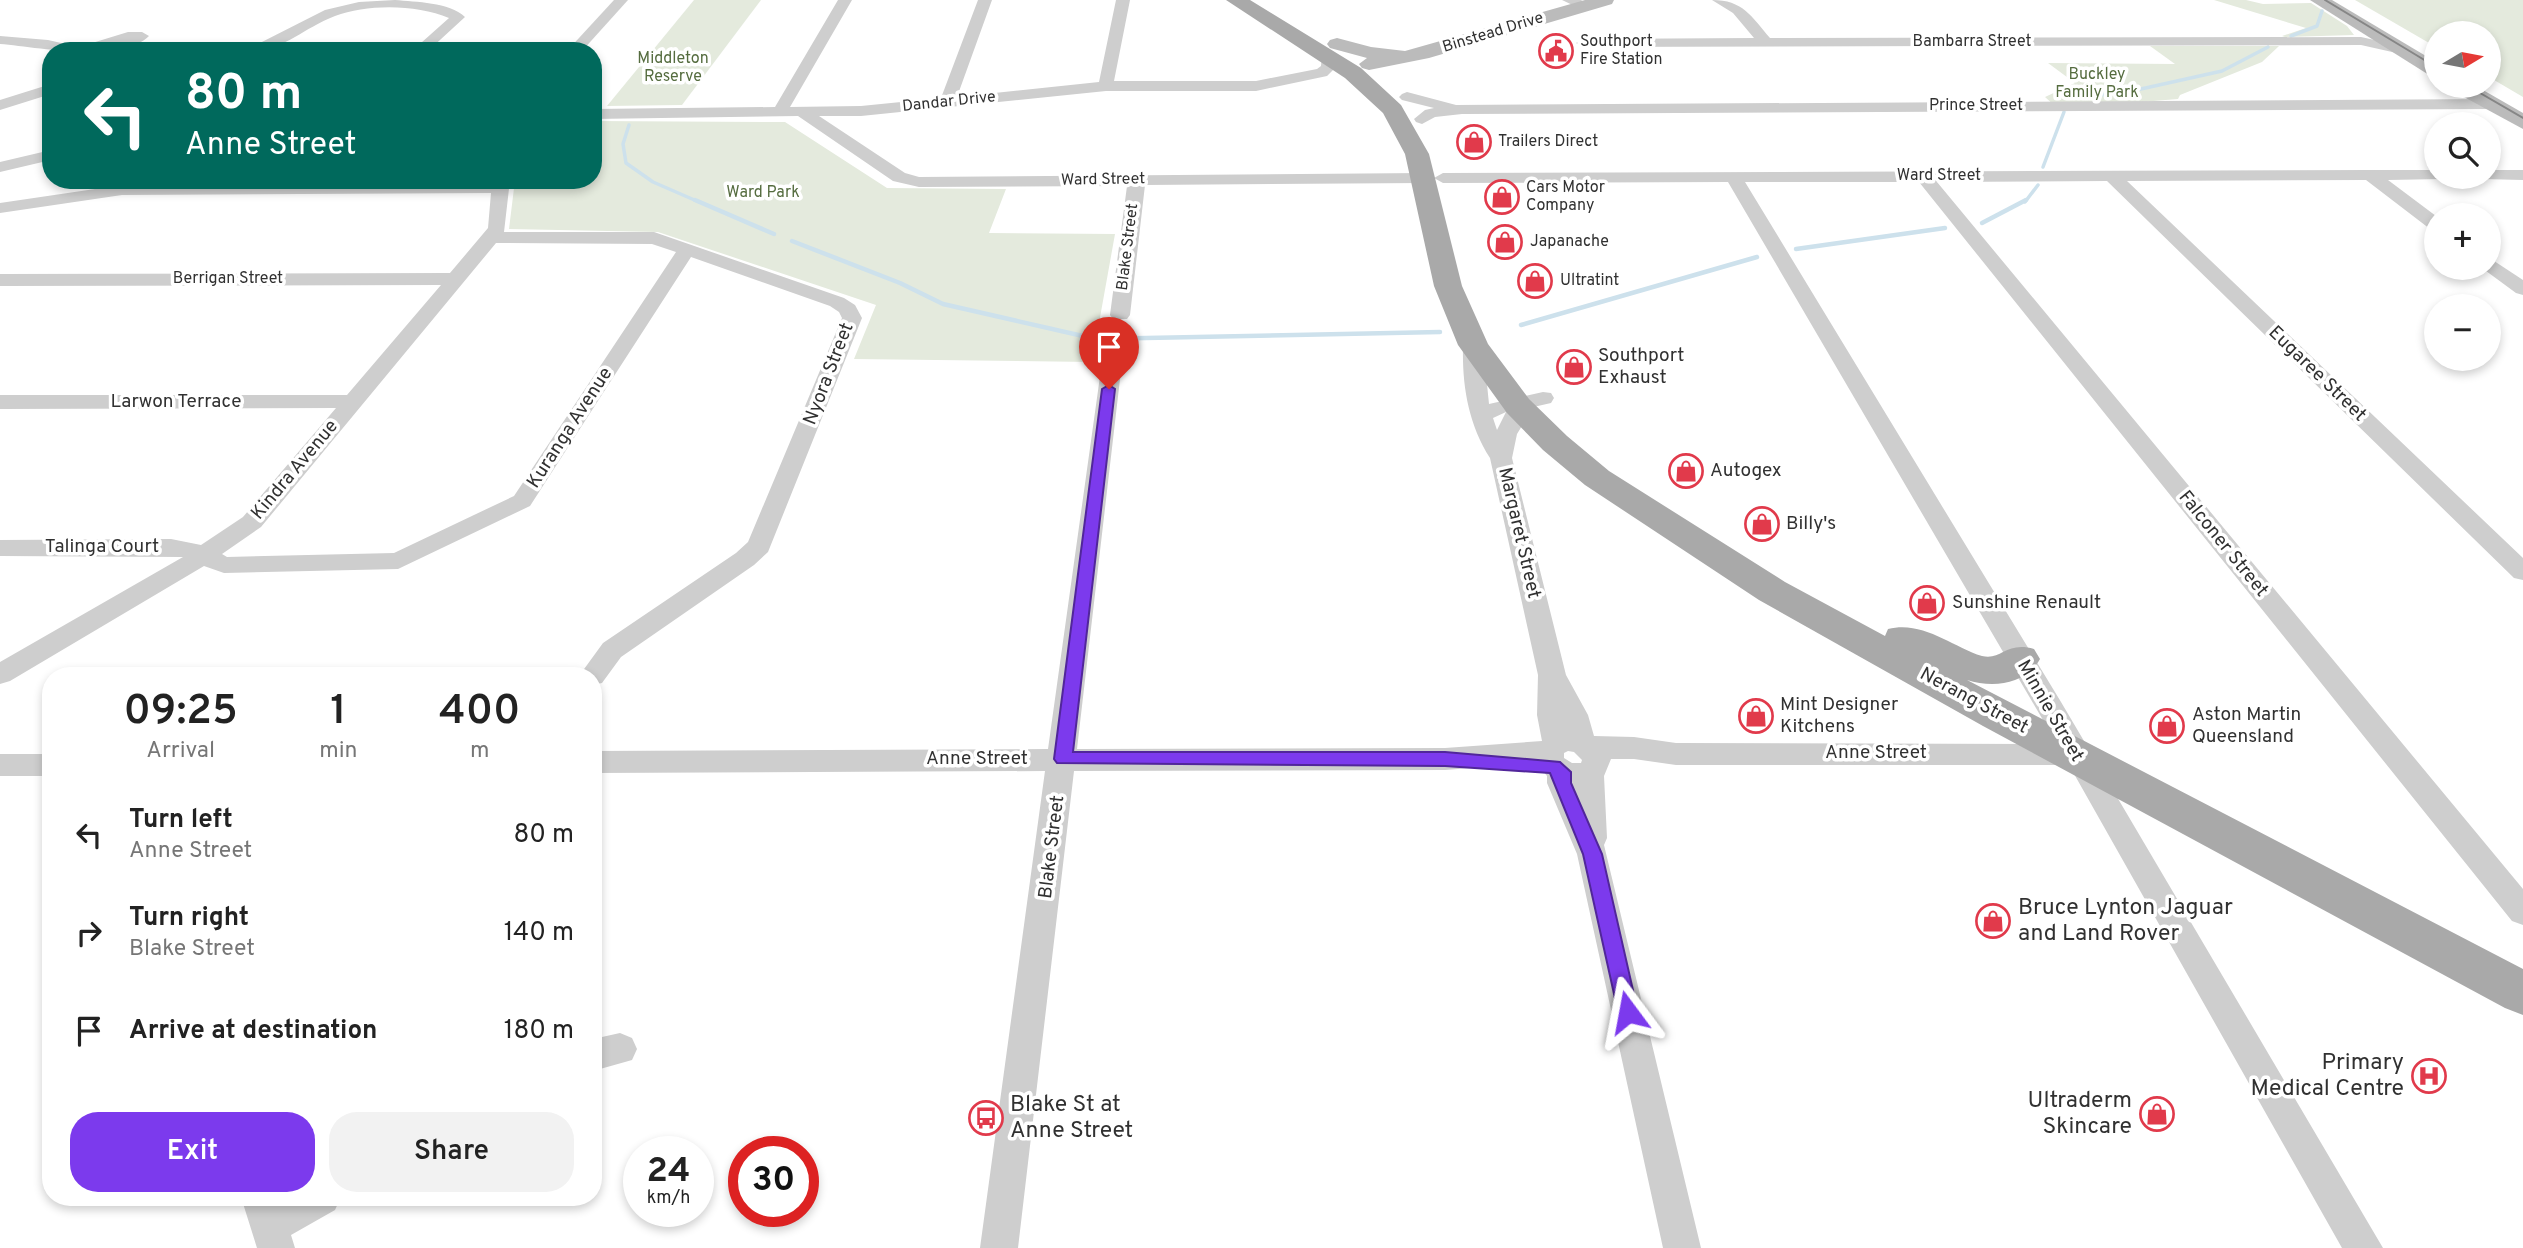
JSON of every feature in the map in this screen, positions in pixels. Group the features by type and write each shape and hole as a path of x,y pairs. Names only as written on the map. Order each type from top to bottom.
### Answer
{"main road":[{"path":"1236,0 1332,51"},
{"path":"1264,0 1379,82 1422,119 1436,149 1433,178"},
{"path":"1379,82 1433,178 1471,285 1484,309"},
{"name":"Nerang Street","path":"1433,178 1448,286 1530,402 1555,443 1597,478 1772,591 2069,742 2523,992"},
{"name":"Nerang Street","path":"1530,402 1682,512 1902,639 2069,742"},
{"path":"1902,639 1933,648 1980,671 2005,668 2020,659"}],"street":[{"path":"582,42 621,0"},
{"path":"779,113 845,0"},
{"path":"947,103 985,0"},
{"path":"1106,86 1123,0"},
{"name":"Binstead Drive","path":"1379,82 1422,54 1576,3 1605,0"},
{"path":"1719,0 1738,10 1766,43"},
{"path":"2319,0 2367,37 2401,50 2424,64"},
{"path":"2338,0 2424,52"},
{"path":"277,42 340,9 368,6 416,7 446,10 458,17 429,42"},
{"path":"108,42 128,36 142,36 127,42"},
{"name":"Bambarra Street","path":"1583,43 2367,37"},
{"path":"0,40 42,44"},
{"path":"0,50 24,41"},
{"name":"Dandar Drive","path":"1303,79 1326,72 1332,51"},
{"name":"Binstead Drive","path":"1332,51 1391,56 1422,54"},
{"name":"Dandar Drive","path":"602,114 803,113 947,103 1106,86 1256,86 1336,77 1379,82"},
{"name":"Prince Street","path":"1379,82 1462,109"},
{"path":"0,105 42,92"},
{"name":"Prince Street","path":"1422,119 1431,113 1462,109 2424,96"},
{"path":"2490,98 2523,122"},
{"path":"2494,98 2523,109"},
{"name":"Ward Street","path":"803,113 899,177 919,182 2424,175"},
{"path":"2,168 42,157"},
{"path":"2501,175 2523,175"},
{"name":"Falconer Street","path":"1923,176 2523,912"},
{"name":"Eugaree Street","path":"2112,176 2523,572"},
{"path":"2370,176 2424,216"},
{"name":"Minnie Street","path":"1733,177 2069,742 2364,1248"},
{"name":"Blake Street","path":"1120,315 1126,250 1137,180"},
{"path":"0,208 122,190 185,189"},
{"name":"Kindra Avenue","path":"0,674 201,557 252,522 491,237 497,228 501,189"},
{"name":"Nyora Street","path":"491,237 643,237 663,240 837,302 848,309 852,318 760,546 612,650 599,667"},
{"name":"Kuranga Avenue","path":"201,557 224,565 398,561 522,501 686,250"},
{"path":"2501,273 2523,289"},
{"name":"Berrigan Street","path":"0,280 455,279"},
{"name":"Margaret Street","path":"1488,345 1472,369 1489,441 1501,458 1552,675 1551,715 1573,758 1592,854 1682,1248"},
{"name":"Blake Street","path":"999,1248 1112,362"},
{"name":"Larwon Terrace","path":"0,402 353,401"},
{"path":"1482,415 1502,405 1530,402"},
{"path":"1501,458 1506,434 1530,402"},
{"name":"Talinga Court","path":"0,548 171,547 190,551 201,557"},
{"name":"Anne Street","path":"602,762 1445,759 1676,754 2025,752 2069,742"},
{"path":"0,765 42,765"},
{"path":"269,1224 304,1206"}],"green space":[{"name":"Middleton Reserve","path":"694,0 761,0 682,105 607,106"},
{"path":"2214,0 2246,0 2263,4 2311,3 2347,26 2354,35 2285,37 2282,36 2306,28"},
{"path":"2355,0 2523,0 2523,97 2501,84 2501,21 2424,21 2424,40"},
{"name":"Buckley Family Park","path":"2150,46 2279,46 2262,62 2180,95 2178,99 2092,106 2055,106 2045,97 2075,83 2048,63 2175,64"},
{"name":"Ward Park","path":"602,121 785,122 887,188 1006,189 989,233 1115,234 1092,362 854,359 876,305 658,232 509,229 514,189 602,189"}],"waterway":[{"path":"2291,36 2317,26 2322,11"},
{"path":"2094,96 2141,89 2222,71 2268,47"},
{"path":"2043,167 2064,112"},
{"path":"629,125 623,144 626,163 653,182 699,202"},
{"path":"2025,202 2038,185"},
{"path":"695,200 774,234"},
{"path":"1982,223 2026,200"},
{"path":"1796,249 1945,228"},
{"path":"792,241 900,283 943,304 1096,339 1440,332"},
{"path":"1521,325 1757,257"}],"tram line":[{"path":"2325,0 2424,60"},
{"path":"2489,98 2523,118"}],"place":[{"name":"Southport Fire Station","path":"1556,51"},
{"name":"Trailers Direct","path":"1474,142"},
{"name":"Cars Motor Company","path":"1502,197"},
{"name":"Japanache","path":"1505,242"},
{"name":"Ultratint","path":"1535,281"},
{"name":"Southport Exhaust","path":"1574,367"},
{"name":"Autogex","path":"1686,471"},
{"name":"Billy's","path":"1762,524"},
{"name":"Sunshine Renault","path":"1927,603"},
{"name":"Mint Designer Kitchens","path":"1756,716"},
{"name":"Aston Martin Queensland","path":"2167,726"},
{"name":"Bruce Lynton Jaguar and Land Rover","path":"1993,921"},
{"name":"Primary Medical Centre","path":"2429,1076"},
{"name":"Ultraderm Skincare","path":"2157,1114"},
{"name":"Blake St at Anne Street","path":"986,1118"}],"route":[{"path":"1109,389 1063,759 1445,759 1554,767 1562,772 1562,783 1592,854 1628,1012"}]}
